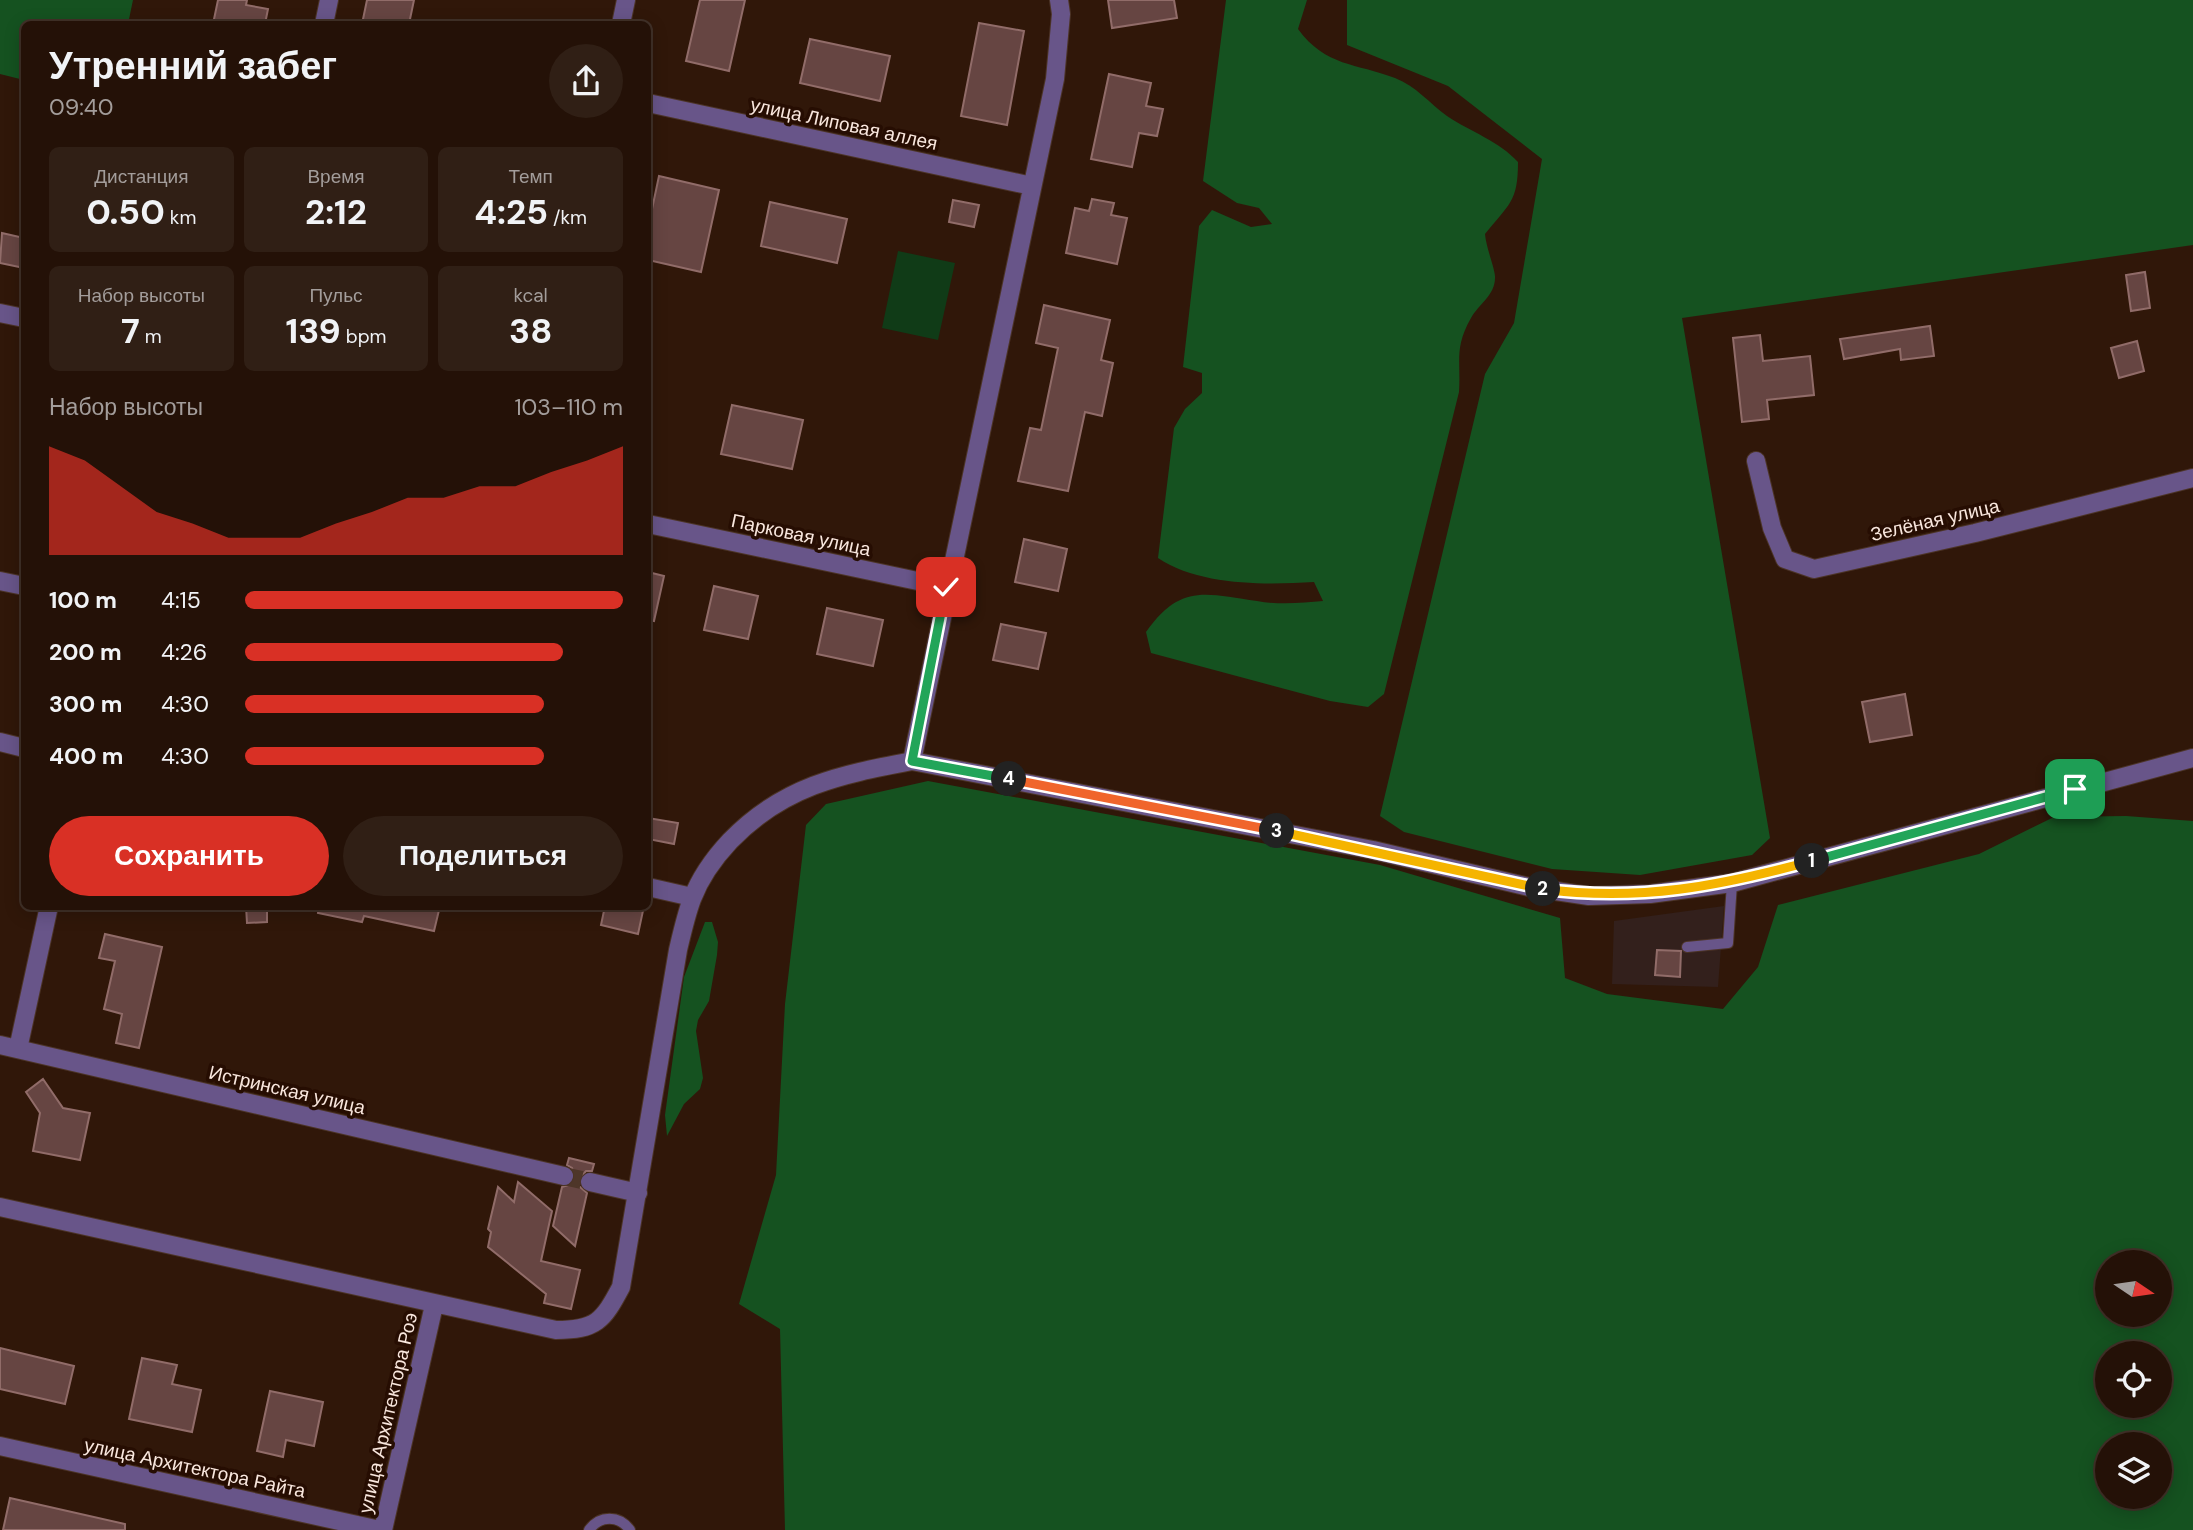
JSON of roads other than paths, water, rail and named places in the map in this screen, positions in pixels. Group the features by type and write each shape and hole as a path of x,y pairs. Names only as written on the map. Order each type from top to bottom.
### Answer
{"street":[{"path":"325,21 329,0"},
{"path":"622,21 626,0"},
{"path":"912,761 946,587 1055,79 1061,14 1059,0"},
{"name":"улица Липовая аллея","path":"651,104 1032,186"},
{"path":"0,313 21,317"},
{"name":"Зелёная улица","path":"1756,461 1772,528 1785,559 1814,569 1975,533 2193,478"},
{"name":"Парковая улица","path":"651,525 946,587"},
{"path":"0,581 21,585"},
{"path":"0,742 21,747"},
{"path":"0,1206 555,1331 577,1331 596,1324 607,1313 621,1287 678,950 692,897 717,855 753,818 791,793 840,775 912,761 1373,849 1529,887 1589,895 1638,895 1732,883 2193,758"},
{"path":"651,888 692,897"},
{"path":"9,1047 48,910"},
{"name":"Истринская улица","path":"9,1047 564,1176"},
{"path":"590,1182 638,1193"},
{"name":"улица Архитектора Роэ","path":"382,1530 434,1305"},
{"name":"улица Архитектора Райта","path":"0,1446 382,1530"}],"lane":[{"path":"1687,947 1728,943 1732,883"},
{"path":"589,1530 594,1523 610,1518 625,1522 630,1530"}],"tunnel":[{"path":"564,1176 590,1182"}]}
